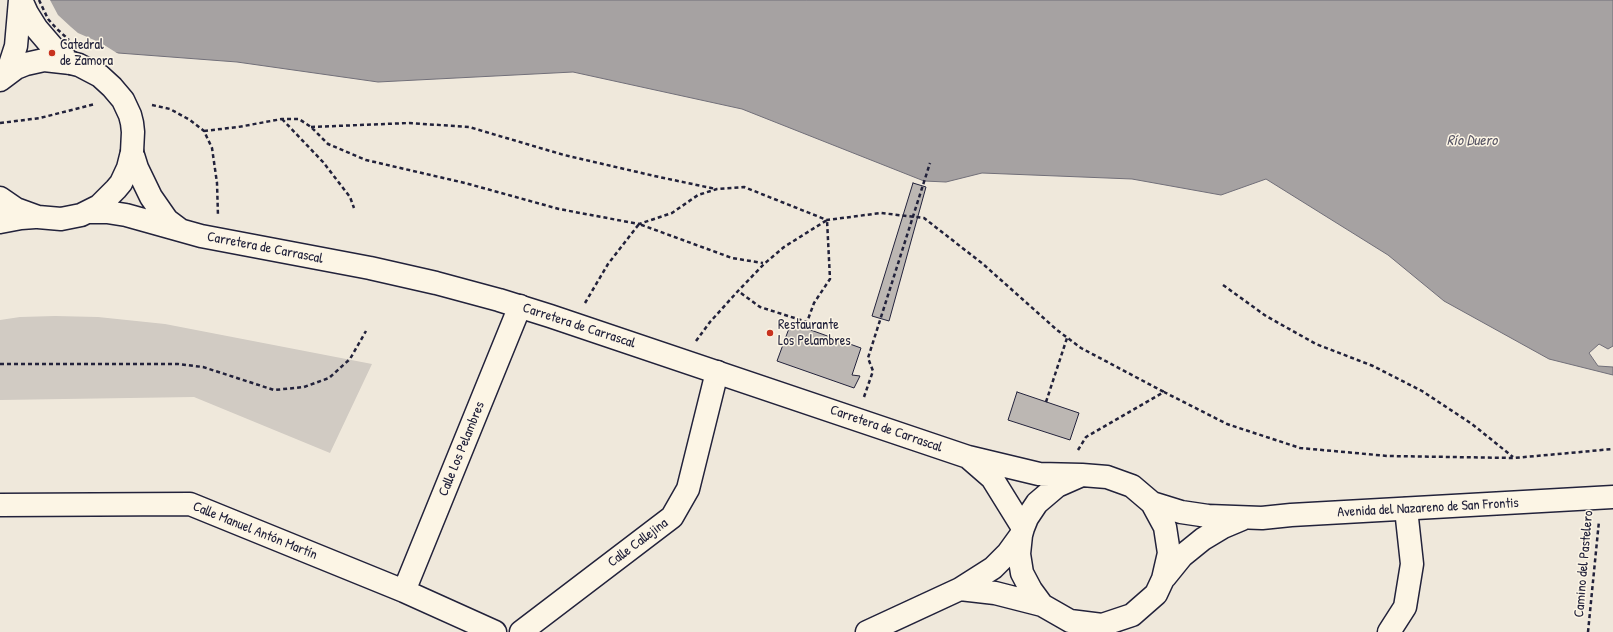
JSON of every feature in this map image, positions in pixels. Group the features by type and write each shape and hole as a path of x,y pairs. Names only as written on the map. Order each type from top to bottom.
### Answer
{"main road":[{"path":"21,0 37,29 55,50 70,63"},
{"path":"4,77 16,46 21,0"},
{"path":"0,222 21,218 38,217 61,219 81,215 99,206 116,190 128,168 132,152 133,132 130,115 123,100 100,76 79,65 53,60 34,62 16,68 4,77"},
{"name":"Carretera de Carrascal","path":"132,152 137,168 151,197 167,220 180,230"},
{"path":"0,198 16,209 38,217"},
{"name":"Carretera de Carrascal","path":"88,212 107,212 126,215 201,236 402,275 520,306 968,457 1039,474 1107,477 1132,486 1152,503"},
{"name":"Calle Los Pelambres","path":"404,591 520,306"},
{"name":"Calle Callejina","path":"521,632 672,517 688,489 717,372"},
{"name":"Carretera de Carrascal","path":"968,457 992,478 1022,531"},
{"path":"867,632 960,589 993,568 1008,553 1037,503 1057,486 1082,475"},
{"name":"Avenida del Nazareno de San Frontis","path":"1152,503 1181,512 1208,516 1243,518 1607,498"},
{"path":"960,589 995,593 1042,605 1070,622 1102,625 1132,615 1156,594 1163,579 1169,553 1165,527 1152,503"},
{"name":"Calle Manuel Antón Martín","path":"0,505 190,504 404,591 495,632"},
{"path":"1389,632 1405,607 1412,564 1406,509"},
{"name":"Avenida del Nazareno de San Frontis","path":"1163,579 1182,556 1203,538 1243,518"},
{"path":"1022,531 1019,554 1022,573 1031,590 1042,605"}],"path":[{"path":"282,119 323,162 350,197 354,208"},
{"path":"204,131 238,127 282,119 298,119 311,127 328,144 366,160 465,183 559,209 639,224 732,258 764,264"},
{"path":"311,127 409,123 469,126 564,155 717,189"},
{"path":"862,402 873,371 868,358 930,163"},
{"path":"583,307 608,264 639,224 672,213 698,195 717,189 744,187 827,220"},
{"path":"687,362 693,345 710,322 764,264 784,247 827,220 881,213 924,218 983,264 1080,348 1227,424 1300,448 1388,456 1514,458 1613,449"},
{"path":"738,291 760,307 807,322 814,303 830,279 827,220"},
{"path":"1223,285 1266,316 1316,344 1373,366 1422,391 1472,424 1514,458"},
{"path":"0,364 178,364 203,367 274,390 304,387 329,378 350,359 366,331"},
{"path":"1046,402 1067,338"},
{"path":"1078,450 1086,437 1164,392"},
{"name":"Camino del Pastelero","path":"1588,632 1607,498"}],"shaded area":[{"path":"20,317 98,317 165,324 372,364 330,453 194,397 0,400 0,320"}],"water":[{"name":"Río Duero","path":"0,0 1613,0 1613,346 1608,349 1599,344 1589,353 1598,366 1613,367 1613,375 1549,359 1444,301 1388,255 1266,179 1221,195 1132,179 982,173 946,182 924,181 742,109 573,72 378,82 237,62 26,46"}],"pier":[{"path":"0,0 50,0 58,15 78,33 101,43 120,55 26,48 0,54"}],"building":[{"path":"913,183 926,187 889,321 872,316"},
{"path":"791,323 861,348 852,375 860,376 854,388 777,361"},
{"path":"1017,392 1079,413 1070,440 1008,420"}],"place":[{"name":"Catedral de Zamora","path":"52,53"},
{"name":"Restaurante Los Pelambres","path":"770,333"}]}
